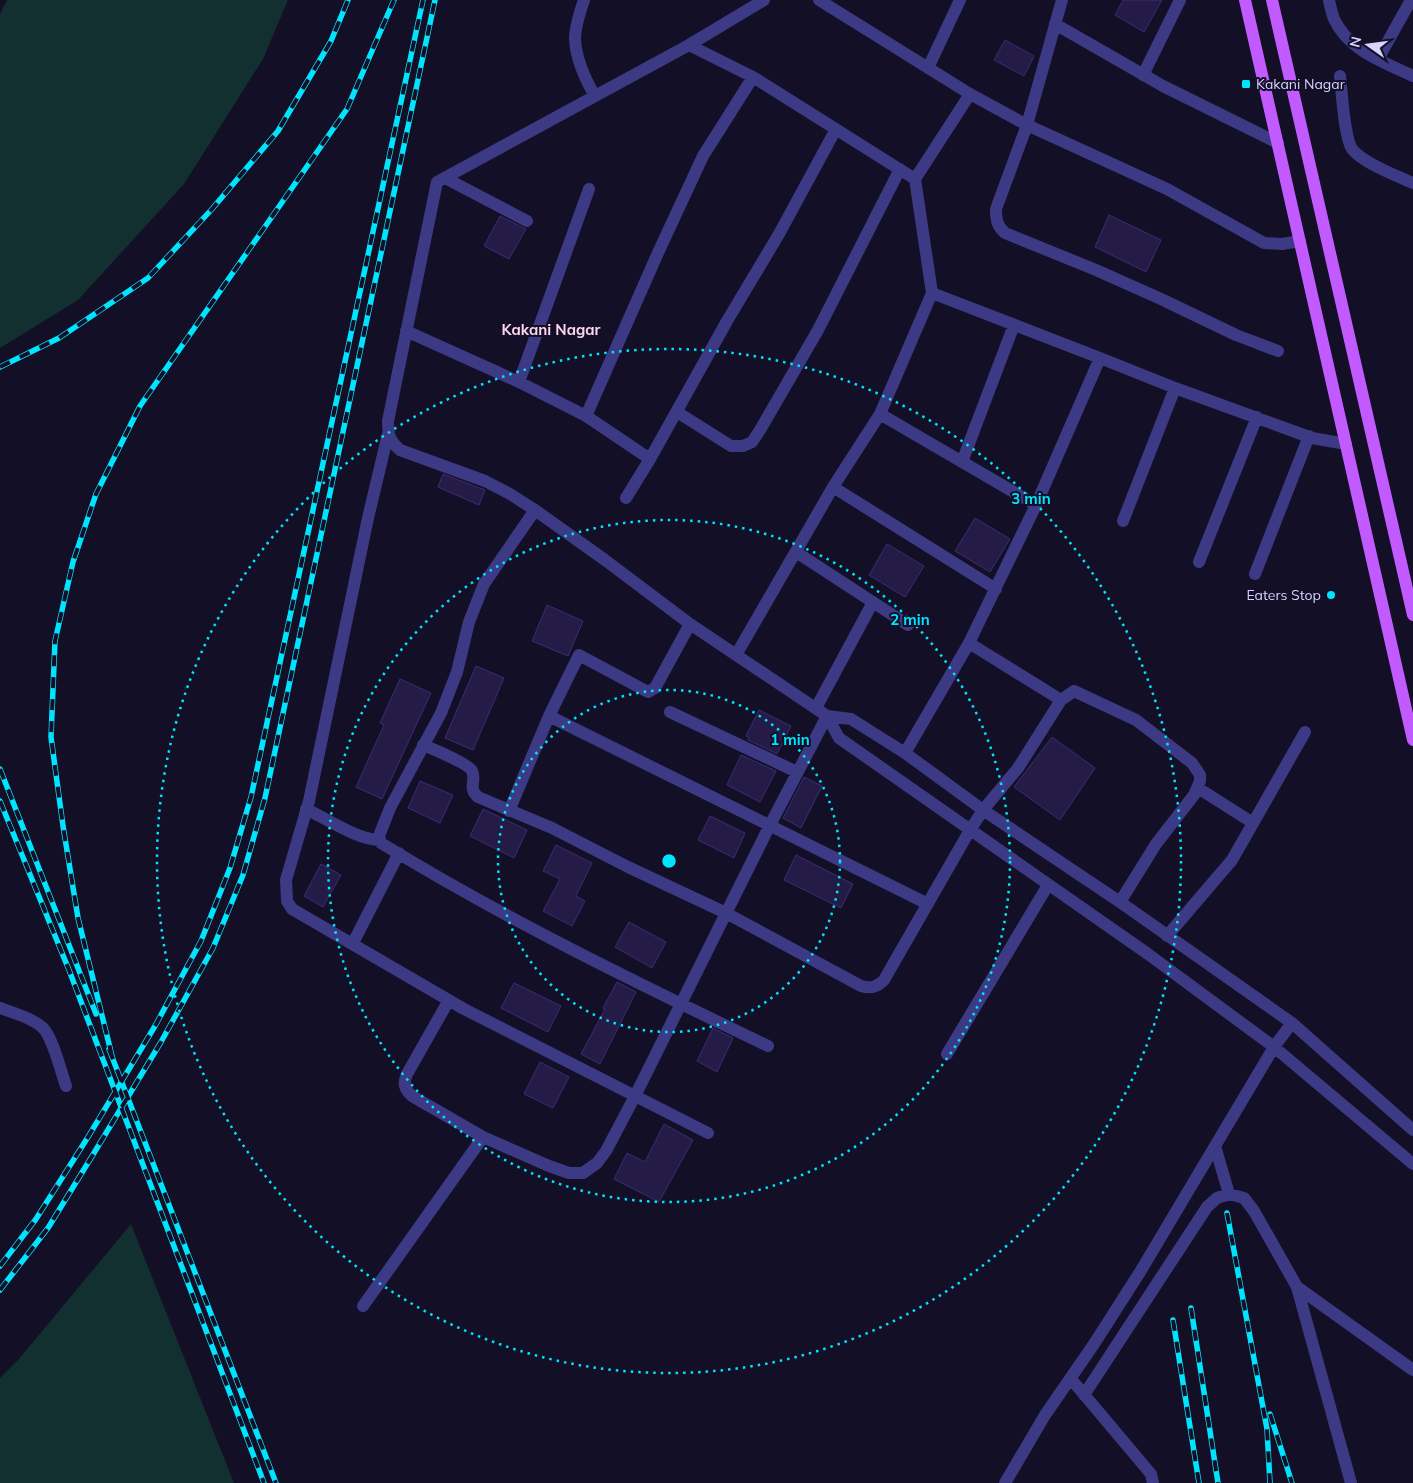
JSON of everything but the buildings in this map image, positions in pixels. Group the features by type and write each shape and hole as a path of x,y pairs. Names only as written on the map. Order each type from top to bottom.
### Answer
{"main road":[{"path":"1245,0 1413,740"},
{"path":"1272,0 1409,581 1413,615"}],"street":[{"path":"584,0 575,38 585,80 595,96"},
{"path":"708,1133 449,1000 292,908 287,901 286,880 306,809 368,518 388,434 388,422 437,182 688,45 764,0"},
{"path":"819,0 970,94 1027,125 1168,189 1264,243 1282,244 1300,241"},
{"path":"928,68 960,0"},
{"path":"1062,0 1027,125 996,209 998,227 1005,233 1278,352"},
{"path":"1143,74 1180,0"},
{"path":"1329,0 1334,19 1355,47 1413,76"},
{"path":"1378,59 1411,0"},
{"path":"1055,24 1164,86 1278,143"},
{"path":"688,45 753,77 915,179"},
{"path":"1340,76 1346,127 1352,148 1374,165 1412,180"},
{"path":"586,416 657,254 703,156 753,77"},
{"path":"736,655 834,487 880,414 932,293 915,179 970,94"},
{"path":"626,498 779,234 836,129"},
{"path":"677,412 731,446 743,446 752,442 818,330 900,169"},
{"path":"445,178 527,221"},
{"path":"519,382 589,189"},
{"path":"932,293 1175,388 1309,436 1346,444"},
{"path":"962,462 1014,325"},
{"path":"406,332 519,382 586,416 650,459"},
{"path":"904,754 969,643 996,589 1036,505 1100,358"},
{"path":"1123,521 1175,388"},
{"path":"880,414 1036,505"},
{"path":"1199,562 1257,417"},
{"path":"388,434 393,444 400,450 485,481 535,510 690,624 816,708 827,716 839,738 1148,954 1274,1047 1413,1164"},
{"path":"1255,574 1309,436"},
{"path":"834,487 996,589"},
{"path":"535,510 484,584 469,622 457,672 441,713 390,808 379,836 380,840 399,854 512,918 768,1046"},
{"path":"796,552 908,625"},
{"path":"816,708 872,602"},
{"path":"509,811 549,716 579,655 648,692 655,688 690,624"},
{"path":"969,643 1061,700"},
{"path":"423,745 465,764 471,769 473,773 472,786 478,797 552,828 628,867 726,913 862,986 871,988 878,986 884,980 983,810 1018,768 1061,700 1074,690 1136,720 1192,763 1200,775 1198,788 1194,795 1156,844 1120,902"},
{"path":"670,712 798,772"},
{"path":"549,716 928,904"},
{"path":"827,716 851,719 1120,902 1292,1023 1413,1130"},
{"path":"449,1000 404,1081 404,1086 412,1096 483,1137 549,1166 569,1173 583,1174 597,1164 606,1151 635,1096 770,825 827,716"},
{"path":"1167,936 1232,860 1305,732"},
{"path":"1198,788 1253,823"},
{"path":"306,809 357,835 372,840 380,840"},
{"path":"353,943 399,854"},
{"path":"947,1054 1048,885"},
{"path":"0,1008 44,1028 50,1038 66,1086"},
{"path":"1005,1483 1045,1415 1094,1344 1140,1272 1274,1047 1292,1023"},
{"path":"363,1306 483,1137"},
{"path":"1216,1146 1229,1194"},
{"path":"1084,1395 1207,1207 1217,1198 1229,1194 1244,1198 1254,1211 1296,1287 1351,1483"},
{"path":"1296,1287 1413,1370"},
{"path":"1070,1379 1151,1474 1153,1483"}],"green space":[{"path":"7,0 288,0 263,59 184,184 78,300 0,348 0,14"},
{"path":"131,1224 234,1483 0,1483 0,1378 19,1359"}],"railway":[{"path":"0,367 59,338 148,278 212,209 278,131 331,41 348,0"},
{"path":"112,1056 78,918 51,737 55,641 73,562 96,494 140,406 347,109 394,0"},
{"path":"0,1266 36,1219 155,1026 201,941 230,868 251,797 423,0"},
{"path":"0,1290 48,1228 161,1042 213,948 243,875 265,798 435,0"},
{"path":"0,769 96,1014"},
{"path":"0,801 69,970 264,1483"},
{"path":"109,1049 276,1483"},
{"path":"1227,1213 1267,1429 1270,1483"},
{"path":"1191,1308 1218,1483"},
{"path":"1173,1320 1199,1483"},
{"path":"1270,1414 1292,1483"}],"place":[{"name":"Kakani Nagar","path":"1246,84"},
{"name":"Eaters Stop","path":"1331,595"}],"district":[{"name":"Kakani Nagar","path":"551,330"}]}
